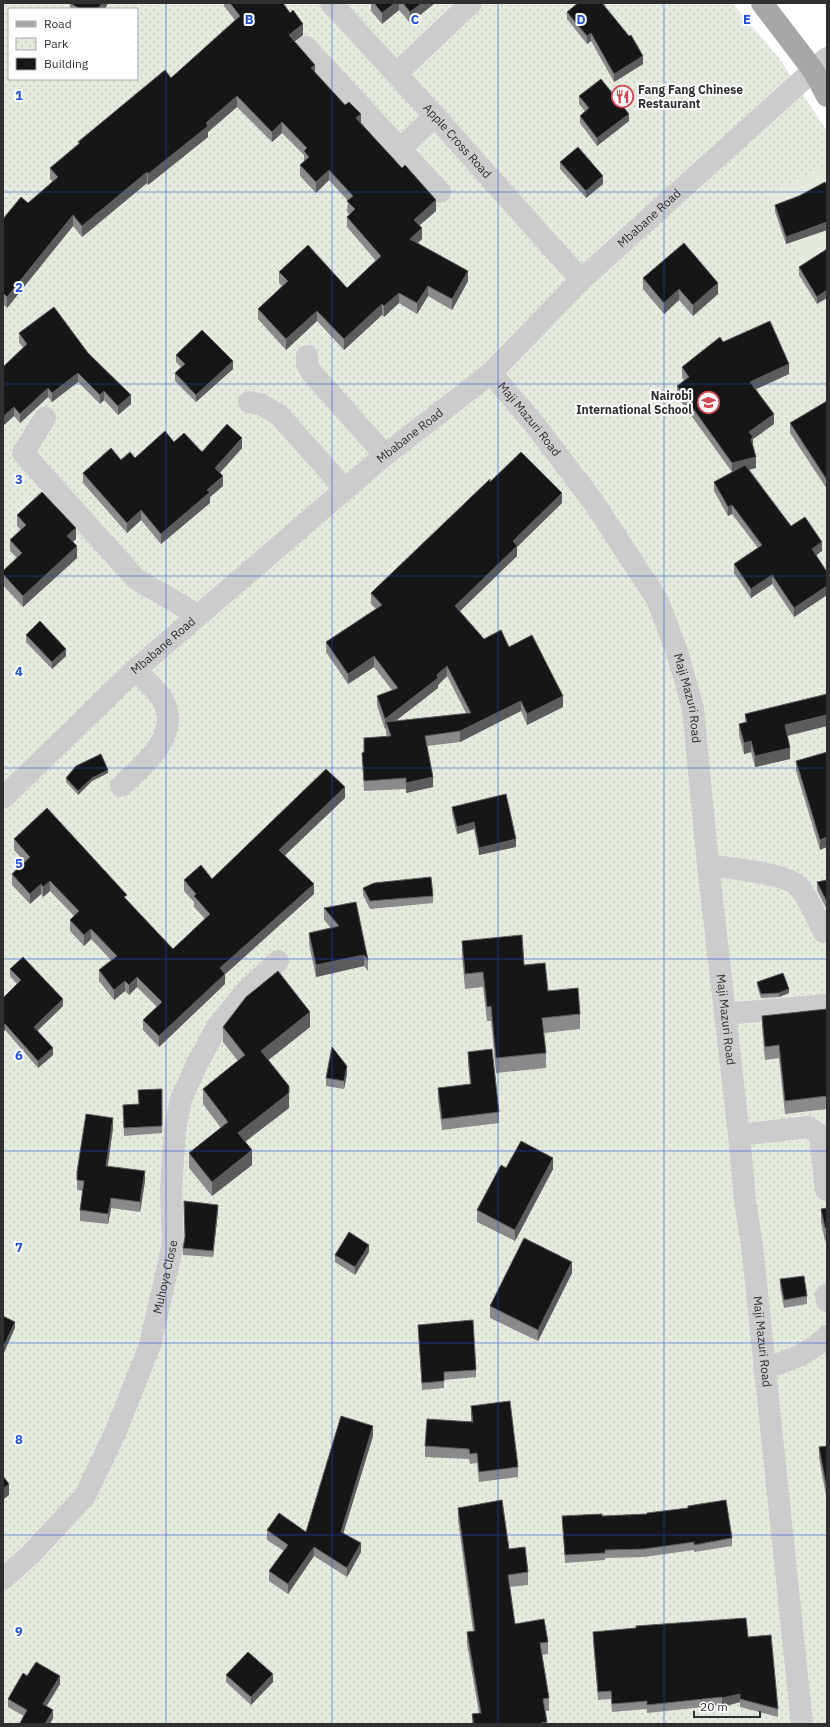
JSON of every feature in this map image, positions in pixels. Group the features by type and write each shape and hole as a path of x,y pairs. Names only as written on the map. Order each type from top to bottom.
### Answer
{"main road":[{"path":"762,3 820,64 827,96"}],"street":[{"name":"Apple Cross Road","path":"331,3 435,116 581,280"},
{"path":"396,74 471,3"},
{"path":"306,47 399,150 440,192"},
{"name":"Mbabane Road","path":"7,788 135,670 385,454 491,373 581,280 820,64"},
{"path":"399,150 435,116"},
{"path":"307,356 307,364 312,373 385,454"},
{"name":"Maji Mazuri Road","path":"491,373 535,425 592,500 656,599 677,652 693,708 708,865 739,1135 745,1202 752,1245 802,1724"},
{"path":"249,402 260,404 278,414 346,489"},
{"path":"45,418 23,453 136,579 198,615"},
{"path":"121,786 147,763 163,736 168,720 163,701 135,670"},
{"path":"708,865 755,872 785,879 797,885 807,898 824,932"},
{"name":"Muhoya Close","path":"3,1579 30,1555 84,1496 116,1431 150,1345 173,1244 171,1190 175,1129 181,1099 198,1062 217,1027 245,992 278,961"},
{"path":"725,1014 827,1005"},
{"path":"739,1135 808,1128 814,1130 820,1135 826,1190"},
{"path":"764,1369 804,1354 815,1348 827,1336"}],"green space":[{"path":"3,3 732,3 779,58 827,131 827,1724 3,1724"},
{"path":"827,165 827,311 769,193"}],"building":[{"path":"70,3 102,3 99,8 78,8"},
{"path":"230,3 283,3 290,13 293,10 303,24 289,35 315,65 311,68 345,105 349,102 361,114 356,118 402,168 405,165 436,200 414,220 422,228 410,239 468,271 452,299 428,286 417,303 399,293 384,306 382,304 344,339 317,311 286,339 258,309 288,281 279,272 308,245 347,288 381,256 347,217 355,209 347,201 353,196 329,170 316,182 300,165 309,157 304,151 307,148 282,122 272,132 237,96 206,123 208,126 148,174 147,172 82,226 73,215 7,297 3,293 3,219 21,197 28,203 58,177 50,168 80,143 78,142 165,70 171,78 240,16"},
{"path":"374,3 395,3 382,13"},
{"path":"403,3 422,3 410,12"},
{"path":"578,3 602,3 629,36 631,35 643,56 614,74 591,33 587,36 567,12"},
{"path":"601,79 629,114 597,138 580,116 589,108 579,96"},
{"path":"578,147 603,176 586,191 560,162"},
{"path":"825,182 827,185 827,222 786,237 775,205 799,196"},
{"path":"684,243 718,283 693,305 679,289 664,303 643,278"},
{"path":"827,249 827,290 817,297 799,267"},
{"path":"54,307 88,353 131,395 118,406 104,391 100,395 78,373 52,393 48,388 20,414 14,407 4,416 3,367 27,344 19,333"},
{"path":"770,321 789,364 750,382 774,414 749,432 753,437 751,439 756,457 732,463 677,386 689,377 682,367 720,337 723,342"},
{"path":"202,330 233,361 196,395 175,373 185,364 176,355"},
{"path":"827,401 827,480 790,423"},
{"path":"227,424 242,438 215,468 223,476 207,490 210,492 161,534 141,510 127,523 83,473 111,448 121,460 130,452 135,458 165,431 174,442 184,433 202,452"},
{"path":"521,452 562,493 513,541 517,546 455,606 484,639 501,630 509,647 532,635 563,696 527,714 521,701 460,731 425,736 433,777 406,783 406,778 364,781 362,753 364,752 364,738 391,736 386,722 471,713 447,666 437,675 438,678 385,719 377,696 398,688 374,656 348,674 326,642 382,605 371,593 490,479 490,482"},
{"path":"745,465 791,526 805,517 822,542 812,549 827,572 827,586 794,608 772,575 751,589 734,564 762,545 732,505 728,507 714,482"},
{"path":"42,492 76,528 67,536 77,546 23,596 3,574 3,571 22,553 10,540 26,525 17,515"},
{"path":"40,621 66,649 52,662 26,635"},
{"path":"827,694 827,715 785,725 790,748 755,756 751,741 744,743 739,724 747,722 745,714"},
{"path":"827,752 827,837 820,840 796,761"},
{"path":"101,754 108,770 92,778 78,791 66,778 76,766"},
{"path":"326,769 345,787 279,850 314,884 220,968 225,974 159,1036 143,1020 162,1002 137,977 129,985 125,981 114,990 99,970 117,956 91,929 84,935 70,920 79,911 50,881 43,887 41,884 30,894 12,874 30,857 14,839 47,808 127,895 124,897 173,949 210,914 194,896 196,894 184,880 201,865 212,879"},
{"path":"506,794 516,839 479,848 474,822 457,827 452,807"},
{"path":"431,877 433,896 370,901 363,888 374,883"},
{"path":"827,880 827,902 817,882"},
{"path":"356,902 368,960 364,955 316,965 309,933 339,926 324,908"},
{"path":"522,935 524,965 545,963 548,991 578,988 580,1014 542,1018 546,1053 496,1058 491,1006 487,1007 483,972 465,974 462,941"},
{"path":"23,957 63,999 34,1027 53,1048 38,1061 5,1024 3,1025 3,998 21,980 10,969"},
{"path":"278,971 310,1012 261,1051 289,1086 289,1093 238,1133 252,1150 212,1182 189,1153 228,1122 203,1089 245,1055 223,1027 246,997"},
{"path":"783,973 789,989 779,993 761,994 757,982"},
{"path":"827,1009 827,1096 785,1101 779,1045 765,1047 762,1016"},
{"path":"332,1047 347,1066 344,1081 326,1078"},
{"path":"492,1049 499,1112 442,1119 438,1088 471,1084 468,1052"},
{"path":"162,1089 162,1126 124,1128 123,1105 139,1104 138,1090"},
{"path":"86,1114 113,1118 106,1166 145,1171 140,1202 111,1198 108,1214 80,1210 84,1181 77,1180 77,1172"},
{"path":"521,1141 553,1158 515,1230 477,1210 501,1165 506,1168"},
{"path":"184,1201 218,1205 213,1251 183,1248 185,1237"},
{"path":"827,1208 827,1228 825,1228 821,1209"},
{"path":"349,1232 369,1245 355,1267 335,1255"},
{"path":"524,1238 572,1262 538,1330 490,1306"},
{"path":"804,1276 807,1296 784,1300 780,1279"},
{"path":"3,1316 15,1322 3,1348"},
{"path":"473,1320 476,1370 444,1372 444,1381 422,1383 418,1325"},
{"path":"510,1401 518,1467 479,1472 477,1453 470,1454 469,1449 425,1446 427,1419 473,1422 471,1406"},
{"path":"341,1416 373,1426 341,1532 361,1543 347,1568 314,1547 288,1584 269,1571 288,1545 267,1530 279,1513 306,1532"},
{"path":"827,1446 827,1485 826,1485 819,1447"},
{"path":"3,1476 9,1484 3,1489"},
{"path":"502,1500 509,1549 525,1547 528,1572 508,1575 515,1624 544,1619 548,1642 540,1643 549,1698 543,1699 547,1722 541,1724 474,1724 472,1714 481,1713 467,1632 475,1631 458,1508"},
{"path":"726,1500 732,1538 694,1545 694,1542 644,1549 605,1550 605,1553 565,1555 562,1516 647,1514 688,1508 688,1506"},
{"path":"746,1618 748,1637 771,1635 778,1709 740,1699 740,1694 722,1698 647,1705 647,1701 612,1704 611,1691 598,1692 593,1632 636,1628 636,1626"},
{"path":"248,1652 273,1674 251,1697 226,1675"},
{"path":"36,1662 60,1676 43,1704 53,1710 45,1724 21,1724 20,1723 27,1710 8,1699 23,1673 27,1676"}],"place":[{"name":"Fang Fang Chinese Restaurant","path":"623,97"},
{"name":"Nairobi International School","path":"708,403"}]}
